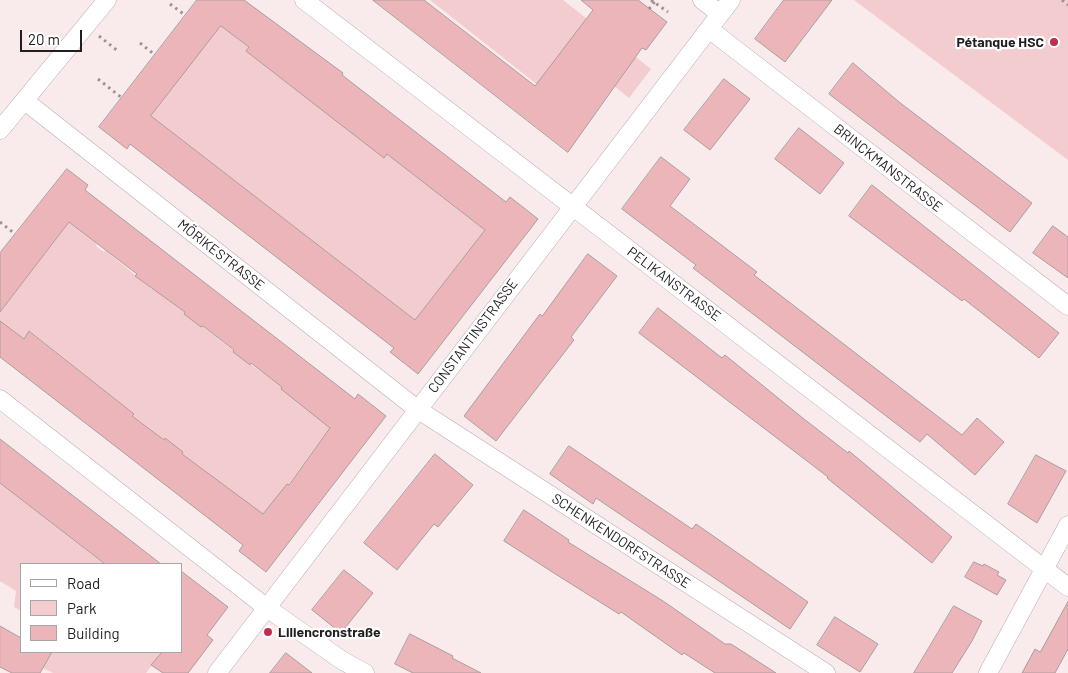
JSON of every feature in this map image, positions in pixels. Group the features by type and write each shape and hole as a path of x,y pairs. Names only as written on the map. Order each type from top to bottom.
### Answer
{"street":[{"path":"0,130 108,0"},
{"name":"PELIKANSTRASSE","path":"304,0 1068,587"},
{"path":"702,0 725,7"},
{"name":"CONSTANTINSTRASSE","path":"216,673 725,7"},
{"name":"BRINCKMANSTRASSE","path":"708,29 1068,306"},
{"name":"MÖRIKESTRASSE","path":"25,101 417,409"},
{"path":"0,400 267,608 343,661 365,673"},
{"name":"SCHENKENDORFSTRASSE","path":"417,409 826,673"},
{"path":"988,673 1068,525"}],"path":[{"path":"1062,0 1068,5"},
{"path":"649,8 654,1 668,12"},
{"path":"170,4 185,15"},
{"path":"94,32 119,52"},
{"path":"140,43 155,55"},
{"path":"98,79 122,98"},
{"path":"0,222 15,234"}],"green space":[{"path":"430,0 563,0 651,69 629,98 590,67 539,86"},
{"path":"854,0 1068,0 1068,160"},
{"path":"221,26 249,47 246,51 385,156 387,154 485,230 415,320 151,116"},
{"path":"67,220 97,244 96,246 104,252 105,250 152,289 154,288 250,364 337,424 323,437 261,522 165,439 132,416 134,414 30,331 24,339 0,322 0,312 61,233"},
{"path":"0,483 103,563 20,563 20,610 14,607 16,591 0,581"},
{"path":"51,653 161,653 146,673 53,673 43,668"}],"building":[{"path":"197,0 244,0 343,73 342,75 506,202 510,197 538,219 418,374 390,352 394,348 130,144 127,149 99,127","holes":["221,26 249,47 246,51 340,124 384,158 387,154 485,230 415,320 151,116"]},
{"path":"373,0 424,0 535,86 593,10 581,0 638,0 667,22 646,50 642,48 568,152"},
{"path":"784,0 832,0 785,62 755,39"},
{"path":"853,63 899,102 1032,203 1010,232 829,94"},
{"path":"724,79 750,99 710,150 684,130"},
{"path":"799,128 844,163 820,194 775,159"},
{"path":"661,157 690,179 670,206 757,272 754,275 962,435 977,418 1004,442 975,475 927,434 920,442 693,268 696,265 622,209"},
{"path":"67,169 88,185 85,190 355,399 358,394 386,416 266,572 239,551 243,545 0,357 0,321 24,339 29,331 134,414 132,416 164,440 165,438 183,452 182,454 263,514 287,484 289,485 330,428 281,389 282,387 251,363 250,365 233,352 234,350 135,276 137,274 69,222 0,312 0,253"},
{"path":"872,185 1059,333 1039,358 964,299 962,301 849,216"},
{"path":"1053,226 1068,237 1068,278 1033,253"},
{"path":"588,254 617,276 571,337 574,340 496,441 464,416 540,314 542,316"},
{"path":"658,308 722,358 725,355 804,419 848,453 849,451 952,537 932,563 828,477 639,333"},
{"path":"0,439 160,563 104,563 0,483"},
{"path":"569,446 692,529 696,524 808,602 790,629 596,498 593,504 550,474"},
{"path":"435,454 473,485 438,527 434,524 397,570 364,543"},
{"path":"1036,455 1066,471 1037,523 1008,504"},
{"path":"524,510 569,540 568,542 663,601 725,644 731,644 776,673 715,673 684,653 682,655 621,612 619,614 504,541"},
{"path":"974,562 983,566 984,564 999,572 997,575 1006,580 997,595 965,577"},
{"path":"344,570 373,593 341,633 312,610"},
{"path":"182,572 228,607 207,635 213,640 188,673 163,673 151,665 161,653 182,653"},
{"path":"1068,602 1068,649 1055,673 1022,673 1035,649 1040,652"},
{"path":"954,606 982,621 972,641 952,673 914,673"},
{"path":"835,617 878,644 860,672 817,645"},
{"path":"0,626 20,637 20,653 51,653 40,673 12,673 0,667"},
{"path":"410,634 481,673 413,673 395,664"},
{"path":"286,653 312,673 270,673"}],"place":[{"name":"Pétanque HSC","path":"1054,42"},
{"name":"Liliencronstraße","path":"268,632"}]}
